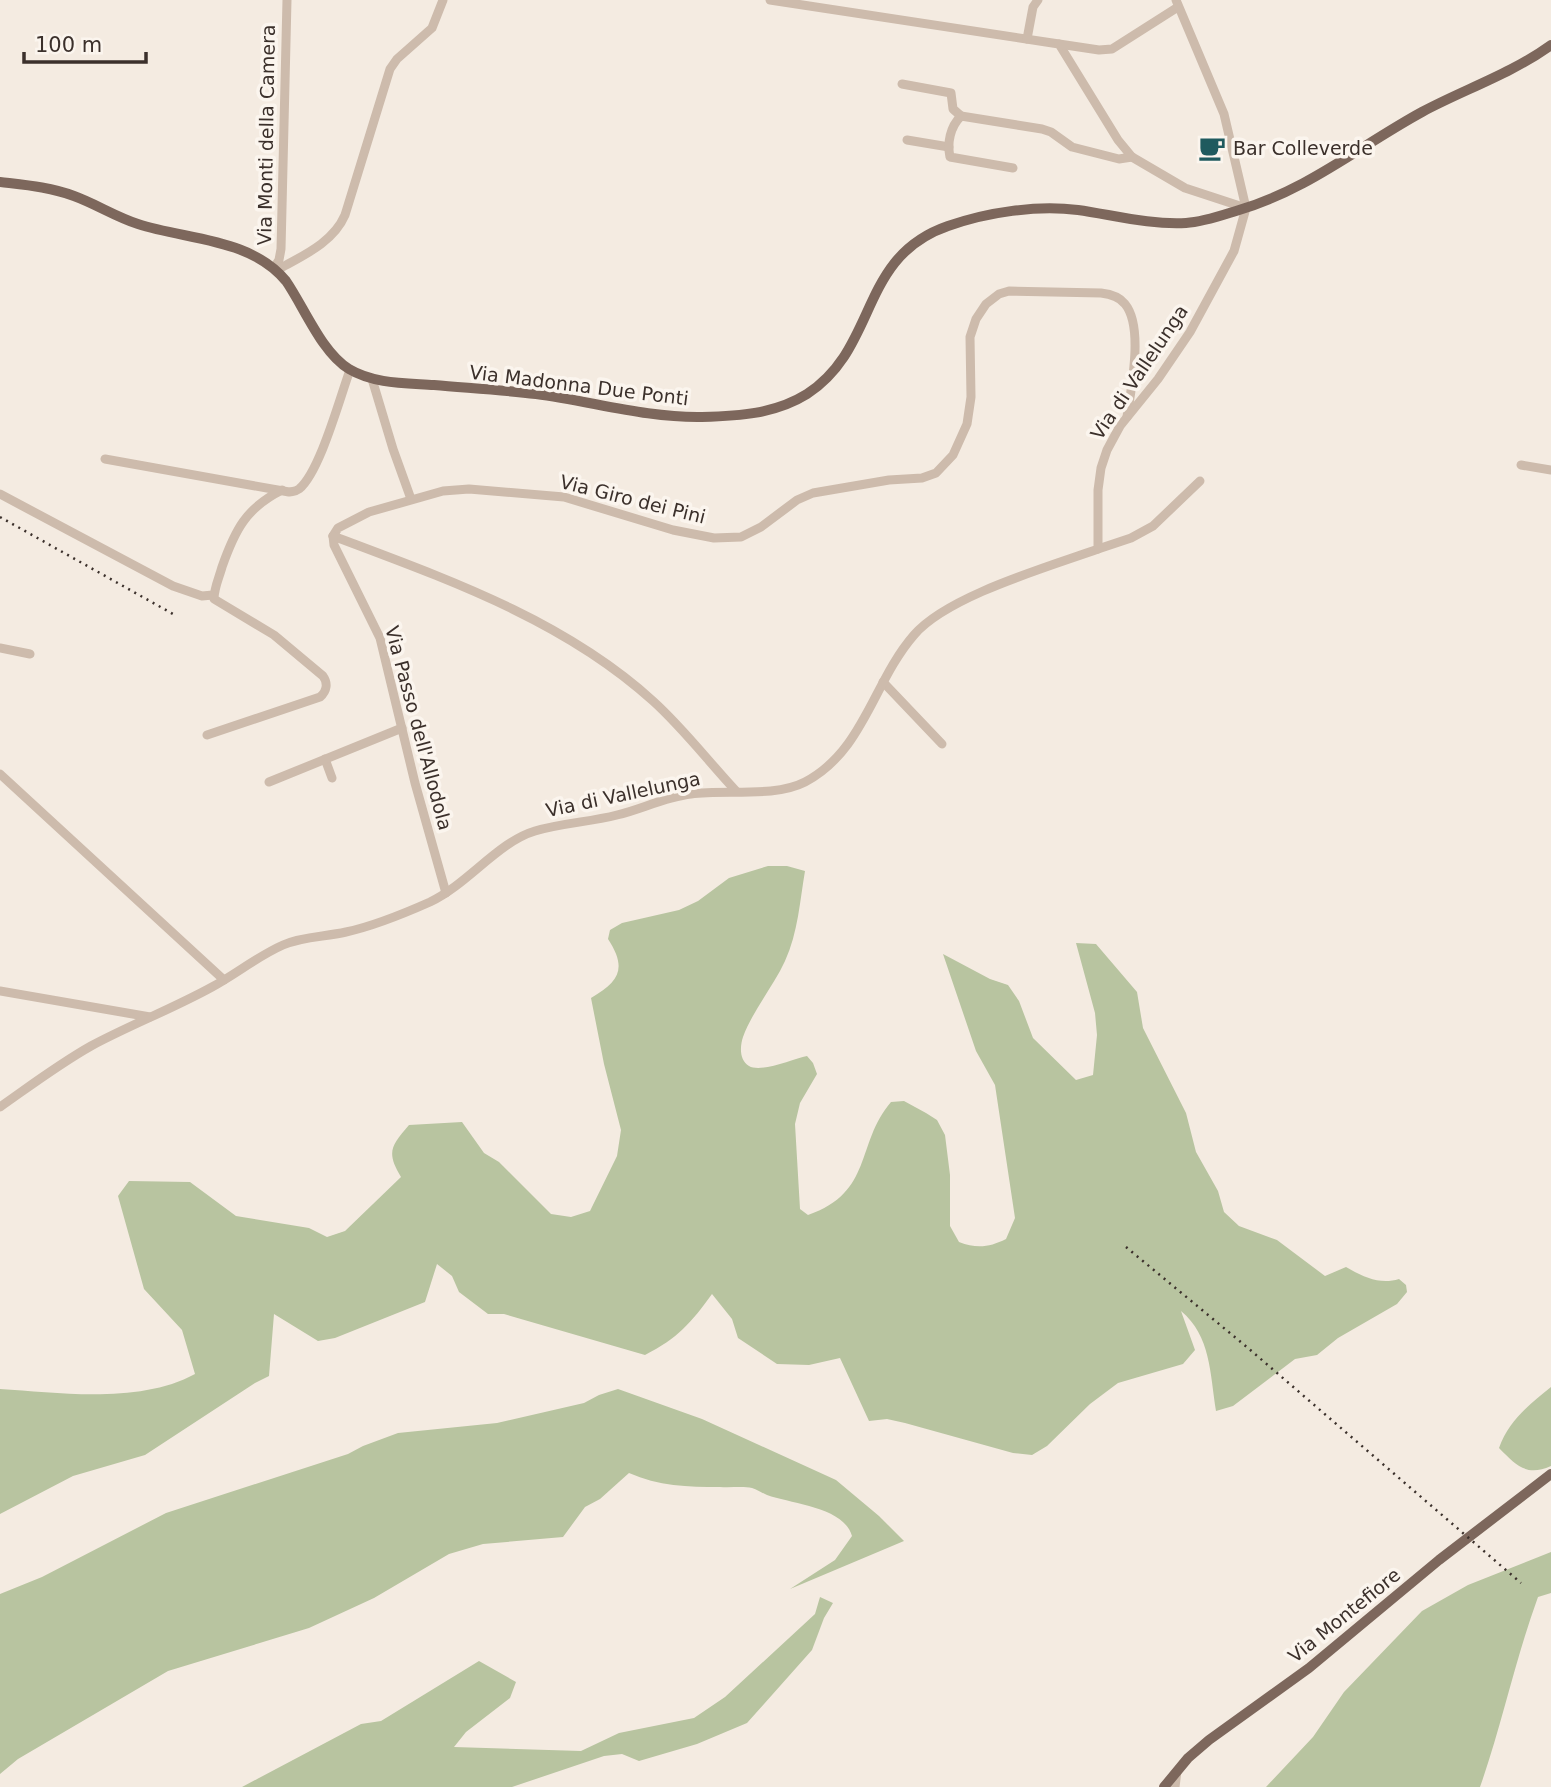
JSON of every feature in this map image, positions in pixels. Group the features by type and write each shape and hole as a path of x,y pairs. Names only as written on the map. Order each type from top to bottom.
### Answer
{"main road":[{"name":"Via Madonna Due Ponti","path":"0,182 64,193 134,223 246,251 264,260 275,269 333,355 350,370 372,379 536,394 669,415 708,417 765,412 800,398 831,374 854,344 874,293 888,270 908,250 940,229 986,217 1036,209 1070,209 1187,223 1246,208 1313,180 1407,120 1511,71 1551,46"},
{"name":"Via Montefiore","path":"1164,1787 1178,1769 1209,1740 1309,1668 1439,1560 1551,1474"}],"street":[{"name":"Via Monti della Camera","path":"275,269 281,249 287,0"},
{"path":"275,269 326,241 341,224 389,72 397,59 432,28 443,0"},
{"path":"769,0 1099,50 1112,49 1177,4 1222,107 1246,208"},
{"path":"1027,39 1033,7 1038,0"},
{"path":"1059,44 1118,140 1132,157 1185,188 1246,208"},
{"path":"902,84 951,93 953,109 961,116 1042,129 1072,147 1119,159 1132,157"},
{"path":"961,116 952,130 949,156 954,160 1013,168"},
{"path":"907,140 949,147"},
{"name":"Via di Vallelunga","path":"0,1107 83,1051 224,981 286,944 369,926 446,893 513,840 529,833 616,816 683,795 793,786 823,770 850,742 913,635 944,610 1006,583 1098,550 1097,501 1101,468 1113,436 1158,379 1190,332 1234,251 1246,208"},
{"name":"Via Giro dei Pini","path":"333,537 338,528 363,515 443,491 469,489 579,500 667,529 729,538 741,537 756,530 793,503 813,494 878,481 928,477 936,474 948,462 960,443 967,424 971,397 970,341 976,319 992,298 1009,291 1101,293 1123,301 1132,317 1135,334 1127,418"},
{"path":"104,459 294,492 299,489 316,462 350,370"},
{"path":"372,379 411,499"},
{"path":"1521,465 1551,470"},
{"path":"1098,550 1131,538 1153,526 1200,481"},
{"path":"207,735 318,698 325,693 323,676 291,648 255,623 216,603 214,595 229,548 240,526 257,505 282,490"},
{"path":"0,494 173,586 202,596 214,595"},
{"path":"333,537 477,592 588,653 653,701 736,792"},
{"name":"Via Passo dell'Allodola","path":"333,537 334,545 377,631 446,893"},
{"path":"0,648 30,654"},
{"path":"883,682 943,744"},
{"path":"269,782 402,729"},
{"path":"325,759 332,778"},
{"path":"0,774 224,981"},
{"path":"0,991 151,1017"},
{"path":"1175,1787 1178,1769"}],"green space":[{"path":"768,866 787,866 805,871 793,939 780,971 747,1027 741,1053 743,1060 754,1068 769,1067 807,1056 813,1063 817,1074 800,1103 795,1124 800,1209 808,1215 844,1194 861,1166 880,1118 891,1102 904,1101 937,1120 945,1135 950,1175 950,1226 959,1242 983,1246 1006,1239 1015,1218 995,1085 976,1051 943,954 990,979 1008,985 1019,1001 1033,1038 1076,1080 1093,1075 1097,1035 1095,1013 1076,943 1096,944 1137,992 1143,1028 1186,1113 1196,1152 1218,1191 1224,1212 1239,1226 1277,1240 1325,1276 1346,1267 1372,1279 1399,1279 1406,1285 1407,1292 1397,1304 1338,1338 1317,1355 1295,1359 1233,1406 1216,1411 1204,1344 1191,1321 1181,1311 1195,1350 1183,1364 1118,1383 1090,1404 1047,1446 1032,1455 1013,1453 887,1419 869,1421 840,1358 809,1365 777,1364 738,1338 732,1319 712,1294 683,1329 645,1355 504,1314 488,1314 459,1292 452,1276 437,1264 425,1302 335,1338 318,1341 274,1314 269,1376 145,1455 73,1476 0,1514 0,1389 74,1394 125,1393 150,1390 195,1374 182,1330 144,1289 118,1196 129,1181 190,1182 236,1216 309,1228 327,1237 345,1231 401,1177 392,1155 398,1138 409,1125 462,1122 484,1153 499,1162 551,1214 571,1217 590,1211 617,1156 621,1130 591,998 609,986 618,973 617,958 608,939 610,930 622,923 679,910 698,901 729,878"},
{"path":"1551,1387 1551,1466 1528,1470 1516,1464 1499,1448 1514,1421"},
{"path":"618,1389 702,1419 836,1480 904,1541 790,1589 835,1560 852,1536 847,1526 839,1519 816,1508 767,1495 752,1488 673,1485 629,1473 600,1499 585,1507 563,1537 483,1544 449,1554 374,1598 309,1628 168,1671 18,1759 0,1774 0,1594 42,1577 166,1513 348,1454 398,1433 497,1423 584,1403"},
{"path":"1551,1552 1551,1593 1538,1597 1480,1787 1266,1787 1313,1737 1344,1692 1422,1611 1468,1585"},
{"path":"820,1597 833,1603 812,1650 747,1723 697,1744 639,1761 622,1754 604,1756 512,1787 242,1787 361,1724 381,1721 479,1661 516,1682 510,1698 466,1732 454,1747 581,1751 619,1733 694,1718 725,1697 815,1614"}],"railway":[{"path":"0,517 173,614"},
{"path":"1126,1247 1248,1348 1521,1583"}],"place":[{"name":"Bar Colleverde","path":"1212,148"}]}
